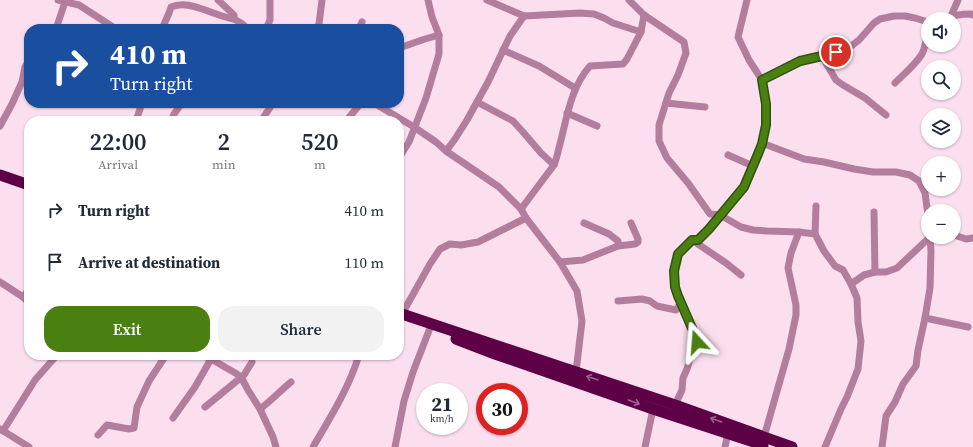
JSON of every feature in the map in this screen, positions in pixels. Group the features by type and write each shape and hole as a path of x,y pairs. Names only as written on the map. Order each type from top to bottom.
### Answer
{"highway":[{"path":"0,175 24,183"},
{"path":"0,182 24,190"},
{"path":"404,316 460,333 675,405 792,447"},
{"path":"404,317 489,351 653,409 770,447"}],"street":[{"path":"218,0 234,15 234,19"},
{"path":"268,24 270,20 270,0"},
{"path":"318,24 322,0"},
{"path":"404,150 409,142 426,98 439,54 439,35 432,17 428,0"},
{"path":"487,0 524,16 580,13 594,14 613,23 641,32"},
{"path":"629,0 644,15 684,42 686,53 669,93 659,125 659,141 667,158 688,183 710,214 720,215 741,227 753,230 815,234"},
{"path":"675,405 682,390 683,378 697,342 680,304 675,287 674,271 678,254 692,240 698,240 709,229 744,187 762,144 766,125 766,104 762,80 749,60 738,37 747,0"},
{"path":"951,12 958,0"},
{"path":"57,24 62,1 80,2 109,24"},
{"path":"164,24 171,3 192,6 223,17 234,19 242,24"},
{"path":"961,15 972,14"},
{"path":"521,209 554,165 575,88 585,72 590,66 623,64 641,32 644,15"},
{"path":"446,151 455,140 477,102 510,36 524,16"},
{"path":"762,80 800,61 850,47 880,19 894,16 905,16 921,20"},
{"path":"404,46 425,38 439,35"},
{"path":"503,50 539,66 575,88"},
{"path":"895,83 916,61 922,52"},
{"path":"822,56 836,80 865,98 886,115"},
{"path":"0,126 22,82 24,72"},
{"path":"477,102 513,121 541,153 554,165"},
{"path":"666,103 705,107"},
{"path":"350,116 357,108"},
{"path":"382,108 396,116"},
{"path":"567,113 596,126"},
{"path":"404,121 499,186 521,209 526,218 560,262 577,291 582,321 576,372"},
{"path":"762,144 804,159 854,169 873,172 896,172 910,176 919,181 925,193 927,204"},
{"path":"728,155 753,166"},
{"path":"816,206 815,234 824,251 835,266 843,270 851,284 856,298 861,341 858,369 831,436 825,447"},
{"path":"874,212 875,272"},
{"path":"404,308 440,249 450,244 461,245 478,242 526,218"},
{"path":"584,223 608,234 618,241 618,246"},
{"path":"560,262 583,260 618,246 635,244 638,242 638,239 631,223"},
{"path":"764,437 789,349 796,315 796,305 788,268 791,254 799,232"},
{"path":"961,237 966,239 973,238"},
{"path":"692,240 740,274"},
{"path":"851,284 864,275 875,272 886,272 897,268 923,244"},
{"path":"882,447 886,416 895,402 903,384 916,366 930,288 930,244"},
{"path":"0,282 23,297"},
{"path":"618,301 642,299 650,301 657,306 676,310 680,304"},
{"path":"925,318 968,327"},
{"path":"395,447 404,401 413,372 430,328"},
{"path":"29,447 2,430 35,380 53,360"},
{"path":"98,435 107,425 129,429 134,428 137,407 149,381 163,360"},
{"path":"174,418 210,360"},
{"path":"213,360 241,377 260,409 276,447"},
{"path":"313,447 334,412 358,360"},
{"path":"205,407 244,375 252,362"},
{"path":"260,409 270,402 291,382"},
{"path":"646,446 653,409"},
{"path":"725,447 728,433"}],"route":[{"path":"697,342 690,323 680,304 675,287 674,271 678,254 692,240 698,240 709,229 744,187 762,144 766,125 766,104 762,80 800,61 836,52"}]}
